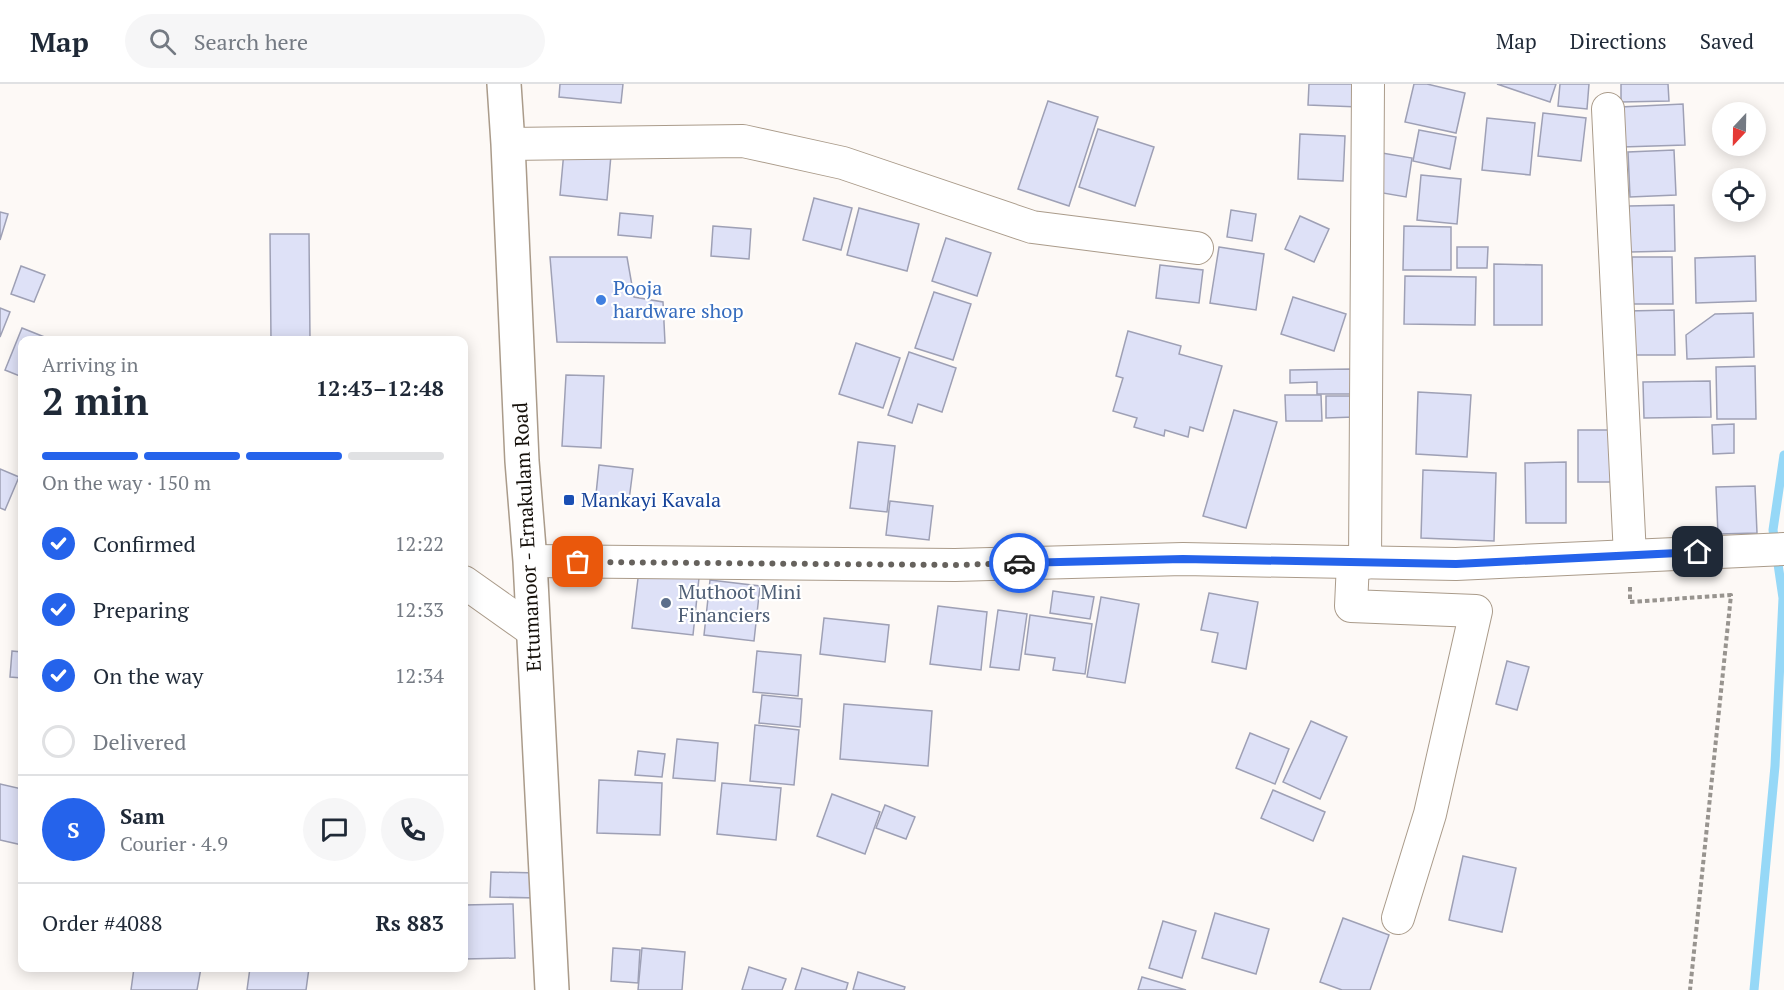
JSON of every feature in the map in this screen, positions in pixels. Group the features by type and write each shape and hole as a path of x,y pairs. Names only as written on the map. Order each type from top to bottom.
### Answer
{"main road":[{"name":"Ettumanoor - Ernakulam Road","path":"504,84 522,461 530,561 552,990"}],"street":[{"path":"1368,84 1359,562 1351,606 1476,611 1430,814 1398,918"},
{"path":"1608,109 1630,556"},
{"path":"508,144 743,141 843,163 1032,227 1197,248"},
{"path":"530,561 955,565 1183,559 1456,564 1775,549"},
{"path":"468,585 533,631"}],"path":[{"path":"1630,556 1630,602 1731,595 1690,990"}],"building":[{"path":"560,84 623,84 621,103 559,97"},
{"path":"1309,84 1360,84 1359,107 1308,105"},
{"path":"1414,84 1427,84 1465,93 1456,133 1405,122"},
{"path":"1497,84 1556,84 1550,102"},
{"path":"1560,84 1589,84 1587,109 1558,106"},
{"path":"1621,84 1668,84 1669,101 1621,102"},
{"path":"1048,101 1098,117 1069,206 1018,189"},
{"path":"1683,104 1685,145 1622,147 1620,107"},
{"path":"1543,113 1586,118 1581,161 1538,156"},
{"path":"1487,118 1535,123 1530,175 1482,170"},
{"path":"1098,129 1154,147 1135,206 1079,187"},
{"path":"1419,130 1456,137 1450,169 1413,161"},
{"path":"1300,134 1345,136 1343,181 1298,179"},
{"path":"1674,150 1676,195 1630,197 1628,152"},
{"path":"564,151 611,155 607,200 560,195"},
{"path":"1376,152 1412,158 1406,197 1371,191"},
{"path":"1421,175 1461,179 1457,224 1417,220"},
{"path":"814,198 852,208 841,250 803,240"},
{"path":"1674,205 1675,251 1630,252 1629,206"},
{"path":"859,208 919,224 907,271 847,255"},
{"path":"1231,210 1256,214 1252,241 1227,237"},
{"path":"0,212 8,214 0,240"},
{"path":"620,213 653,216 651,238 618,235"},
{"path":"1300,216 1329,229 1314,262 1285,249"},
{"path":"713,226 751,229 749,259 711,256"},
{"path":"1404,226 1451,227 1451,270 1403,270"},
{"path":"270,234 309,234 310,336 271,336"},
{"path":"946,238 991,253 977,296 932,281"},
{"path":"1219,247 1264,254 1256,310 1210,303"},
{"path":"1457,247 1488,247 1487,268 1457,268"},
{"path":"1755,256 1756,301 1696,303 1695,258"},
{"name":"Pooja hardware shop","path":"550,257 627,257 634,297 663,302 665,343 557,342"},
{"path":"1632,257 1672,257 1673,304 1633,304"},
{"path":"1494,264 1542,265 1542,325 1494,325"},
{"path":"1160,265 1203,270 1199,303 1156,298"},
{"path":"21,266 45,275 34,302 11,294"},
{"path":"1405,276 1476,277 1475,325 1404,324"},
{"path":"934,292 971,304 953,360 915,348"},
{"path":"1293,297 1346,314 1334,351 1281,334"},
{"path":"0,308 10,312 0,337"},
{"path":"1674,310 1675,355 1629,355 1627,311"},
{"path":"1753,313 1754,357 1687,359 1686,335 1715,314"},
{"path":"22,328 42,336 19,336"},
{"path":"1128,331 1181,346 1179,354 1222,366 1203,431 1190,427 1188,437 1165,430 1164,436 1134,427 1137,418 1113,411 1123,378 1116,376"},
{"path":"18,338 18,375 5,370"},
{"path":"856,343 900,358 883,408 839,394"},
{"path":"909,352 956,368 942,412 918,404 912,423 888,415"},
{"path":"1755,366 1756,419 1717,419 1716,367"},
{"path":"1351,369 1352,394 1317,394 1317,382 1290,383 1290,370"},
{"path":"566,375 604,376 601,448 562,446"},
{"path":"1710,381 1711,417 1644,418 1643,382"},
{"path":"1418,392 1471,395 1467,457 1416,454"},
{"path":"1285,395 1321,395 1322,421 1286,421"},
{"path":"1326,396 1353,396 1354,417 1326,418"},
{"path":"1234,410 1277,422 1246,528 1203,516"},
{"path":"1734,424 1734,453 1713,454 1712,425"},
{"path":"1578,430 1614,430 1615,482 1578,482"},
{"path":"858,442 895,446 887,512 850,508"},
{"path":"1566,462 1566,523 1526,523 1525,463"},
{"path":"599,465 633,469 628,508 595,504"},
{"path":"0,469 18,477 18,479 5,510 0,508"},
{"path":"1423,470 1496,473 1494,541 1421,538"},
{"path":"1755,486 1757,533 1718,534 1716,487"},
{"path":"890,501 933,506 929,540 886,535"},
{"name":"Muthoot Mini Financiers","path":"639,570 699,578 693,635 632,628"},
{"path":"710,580 760,586 754,641 704,635"},
{"path":"1053,591 1094,597 1090,619 1050,613"},
{"path":"1209,593 1258,602 1246,669 1212,662 1218,633 1201,630"},
{"path":"1101,597 1139,604 1125,683 1087,677"},
{"path":"938,606 987,612 981,670 930,664"},
{"path":"998,610 1027,614 1019,670 990,667"},
{"path":"1030,615 1092,624 1085,674 1053,670 1055,658 1025,654"},
{"path":"824,618 889,625 885,662 820,654"},
{"path":"12,651 18,652 18,678 10,677"},
{"path":"757,651 801,655 798,696 753,692"},
{"path":"1507,661 1529,667 1517,710 1496,704"},
{"path":"762,695 802,699 800,727 759,723"},
{"path":"844,704 932,711 928,766 840,759"},
{"path":"1311,721 1347,737 1320,799 1283,782"},
{"path":"755,725 799,730 794,785 750,781"},
{"path":"1250,733 1289,749 1275,784 1236,768"},
{"path":"677,739 718,743 715,781 673,778"},
{"path":"638,751 665,754 662,777 635,775"},
{"path":"599,780 662,783 660,835 597,833"},
{"path":"722,783 781,788 776,840 717,834"},
{"path":"0,784 18,788 18,844 0,840"},
{"path":"1273,790 1325,812 1313,841 1261,818"},
{"path":"832,794 880,812 865,854 817,836"},
{"path":"885,805 915,817 906,839 876,828"},
{"path":"1463,856 1516,868 1502,932 1449,920"},
{"path":"491,872 538,873 538,898 490,897"},
{"path":"513,904 515,958 468,959 468,905"},
{"path":"1215,913 1269,929 1256,974 1202,958"},
{"path":"1343,918 1389,935 1370,990 1342,990 1320,982"},
{"path":"1163,921 1196,931 1182,978 1149,968"},
{"path":"613,948 640,950 638,983 611,981"},
{"path":"642,948 685,952 682,990 638,990"},
{"path":"749,967 786,979 782,990 742,990"},
{"path":"802,968 848,983 846,990 795,990"},
{"path":"133,972 200,972 197,990 131,990"},
{"path":"249,972 308,972 306,990 247,990"},
{"path":"858,972 905,987 904,990 853,990"},
{"path":"1142,977 1186,990 1138,990"}],"waterway":[{"path":"1754,990 1775,766 1783,598 1773,530 1784,455"}],"way so far":[{"path":"578,562 955,565 1019,563"}],"place":[{"name":"Pooja hardware shop","path":"601,300"},
{"name":"Mankayi Kavala","path":"569,500"},
{"name":"Muthoot Mini Financiers","path":"666,603"}],"route":[{"path":"1019,563 1183,559 1456,564 1698,552"}]}
